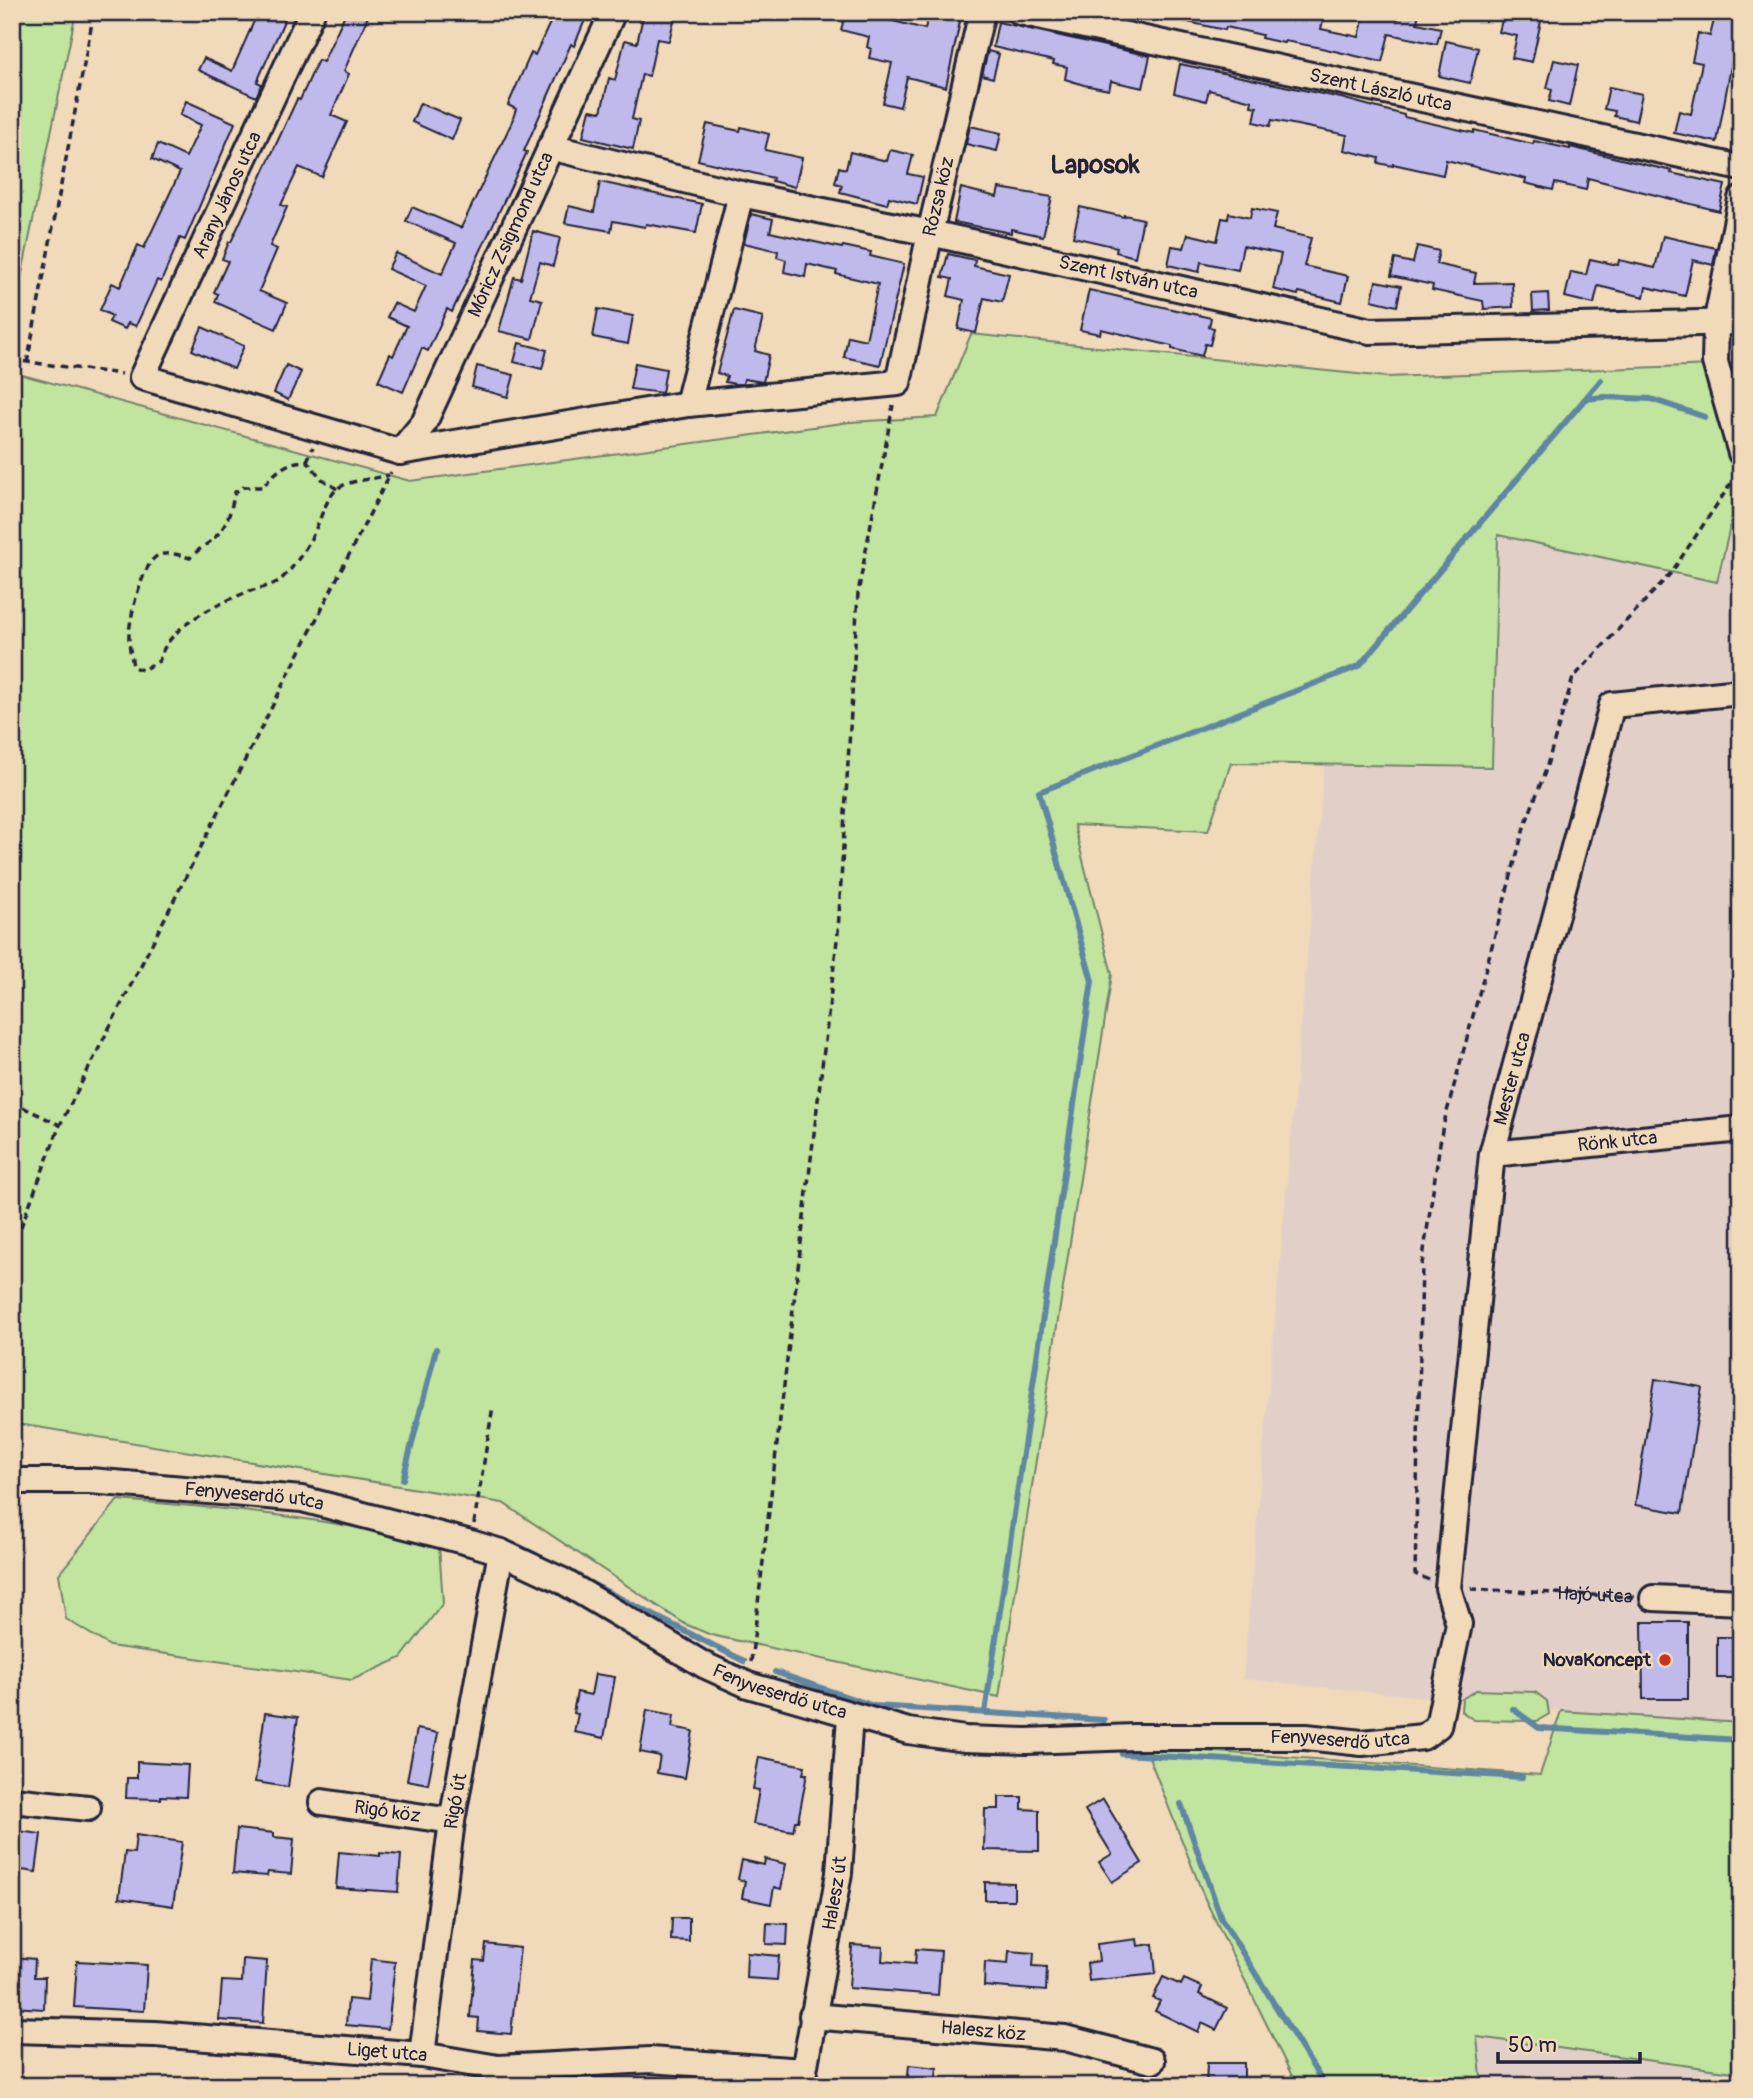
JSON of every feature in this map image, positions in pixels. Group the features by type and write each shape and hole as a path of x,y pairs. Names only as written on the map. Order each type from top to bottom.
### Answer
{"street":[{"name":"Arany János utca","path":"142,377 312,12"},
{"name":"Móricz Zsigmond utca","path":"400,452 424,423 613,12"},
{"name":"Rózsa köz","path":"898,383 982,12"},
{"name":"Szent László utca","path":"1020,12 1741,168"},
{"name":"Szent István utca","path":"550,147 741,194 930,233 1370,331 1741,322"},
{"path":"688,404 741,194"},
{"path":"1741,199 1716,324 1716,362 1741,453"},
{"path":"142,377 400,452 688,404 898,383"},
{"name":"Mester utca","path":"1448,1588 1492,1154 1612,705 1741,692"},
{"name":"Rönk utca","path":"1492,1154 1741,1129"},
{"name":"Fenyveserdő utca","path":"12,1481 90,1481 302,1499 471,1543 501,1552 561,1580 682,1653 748,1685 908,1731 965,1739 1027,1741 1134,1737 1306,1737 1362,1743 1423,1737 1438,1726 1459,1624 1448,1588"},
{"name":"Rigó út","path":"422,2055 452,1821 501,1552"},
{"name":"Hajó utca","path":"1653,1598 1741,1602"},
{"name":"Halesz út","path":"804,2071 839,1873 850,1716"},
{"path":"12,1800 88,1808"},
{"name":"Rigó köz","path":"322,1802 452,1821"},
{"name":"Halesz köz","path":"812,2016 1065,2038 1152,2061"},
{"name":"Liget utca","path":"12,2030 155,2034 422,2055 498,2068 650,2060 804,2071"}],"path":[{"path":"27,363 94,12"},
{"path":"12,360 142,377"},
{"path":"748,1685 838,932 858,593 898,383"},
{"path":"12,1250 60,1125 400,452"},
{"path":"337,489 322,480 307,461 292,461 279,469 262,486 244,486 234,492 229,519 216,536 190,558 171,553 157,556 149,563 135,595 128,636 133,667 142,670 159,661 161,652 176,632 193,619 247,593 278,582 288,573 316,529 322,512 337,489 389,475"},
{"path":"12,1102 60,1125"},
{"path":"471,1543 493,1406"},
{"name":"Hajó utca","path":"1448,1588 1653,1598"}],"shaded area":[{"path":"1741,480 1741,1723 1561,1711 1243,1679 1324,764 1492,767 1498,535 1716,581"},
{"path":"1476,2037 1741,2073 1741,2086 1482,2086"}],"green space":[{"path":"12,12 76,12 12,322"},
{"path":"971,334 1386,377 1741,364 1741,480 1717,582 1498,535 1492,767 1231,763 1208,831 1074,825 1112,974 999,1697 711,1635 685,1624 503,1503 12,1423 12,372 410,481 850,422 937,417"},
{"path":"118,1500 320,1521 439,1546 443,1603 401,1658 352,1680 110,1646 66,1619 59,1574"},
{"path":"1476,1690 1535,1692 1547,1701 1549,1714 1537,1721 1474,1720 1461,1711 1462,1699"},
{"path":"1561,1711 1741,1723 1741,2073 1477,2037 1482,2086 1300,2086 1293,2078 1205,1899 1145,1747 1540,1775"}],"building":[{"path":"258,12 288,12 257,82 262,84 256,97 198,70 204,58 232,71"},
{"path":"346,12 370,12 344,71 349,74 331,115 347,122 322,177 299,167 281,205 287,207 270,246 277,249 259,291 287,303 276,329 215,302 218,294 214,292 228,261 222,259 229,242 297,99 300,100 318,60 323,62"},
{"path":"555,12 568,12 585,20 574,46 571,44 524,151 527,152 452,312 447,309 428,351 422,348 403,392 378,381 407,326 387,317 394,303 414,312 426,286 388,269 396,253 442,274 456,243 406,221 412,207 461,228 511,124 516,109 508,105 531,53 535,55"},
{"path":"644,12 675,16 669,41 657,39 649,76 642,74 632,119 639,121 633,149 583,137 590,110 601,112 609,78 615,80 625,40 637,43"},
{"path":"846,12 870,12 869,15 925,29 929,12 962,12 946,87 907,77 900,107 883,103 892,63 869,58 869,37 841,30"},
{"path":"1175,12 1284,12 1302,17 1303,12 1325,12 1321,29 1359,37 1365,12 1398,19 1399,12 1419,12 1417,23 1441,28 1437,44 1389,34 1382,62 1261,38 1262,35 1226,27 1225,30 1174,19"},
{"path":"1504,12 1543,12 1532,62 1512,58 1517,36 1499,32"},
{"path":"1716,12 1741,12 1717,142 1674,133 1679,111 1691,114 1702,63 1692,61 1698,33 1710,36"},
{"path":"998,22 1150,56 1143,88 1111,81 1109,90 1084,85 1065,79 1067,67 1053,64 1054,61 993,47"},
{"path":"1446,41 1478,48 1470,83 1439,76"},
{"path":"988,51 999,54 993,78 982,75"},
{"path":"1554,60 1578,65 1569,106 1549,101 1552,90 1547,88"},
{"path":"1180,64 1341,98 1404,117 1474,133 1474,130 1533,144 1534,141 1570,147 1725,185 1719,211 1588,178 1586,190 1555,183 1553,190 1525,183 1526,179 1446,160 1443,175 1378,163 1379,158 1344,150 1347,135 1272,120 1270,126 1254,122 1257,107 1251,106 1252,101 1209,90 1206,101 1174,93"},
{"path":"1609,87 1642,94 1636,121 1614,116 1615,111 1604,109"},
{"path":"186,101 235,123 185,240 180,238 161,282 157,280 136,326 128,323 125,329 109,322 112,316 100,310 112,283 120,287 138,245 144,248 180,172 152,159 158,144 186,157 201,125 180,115"},
{"path":"420,103 460,120 452,140 412,122"},
{"path":"707,124 740,131 741,127 769,134 765,150 802,158 795,187 772,181 773,178 698,160"},
{"path":"970,126 1001,133 997,151 966,144"},
{"path":"890,150 913,155 908,174 923,177 917,204 889,197 887,204 840,192 842,185 835,183 839,167 846,169 850,152 887,161"},
{"path":"600,182 702,204 696,233 613,221 611,231 565,223 569,206 594,212"},
{"path":"961,188 997,197 999,188 1052,197 1043,236 954,222"},
{"path":"1080,207 1143,219 1135,257 1116,252 1117,247 1073,237"},
{"path":"1252,208 1277,213 1273,229 1311,238 1304,266 1348,276 1342,302 1273,289 1281,254 1243,246 1238,270 1201,262 1199,272 1168,265 1172,246 1184,248 1188,234 1217,241 1222,218 1228,219 1229,213 1250,218"},
{"path":"751,214 773,219 770,232 871,252 870,256 904,264 880,365 844,357 848,336 866,340 878,284 807,264 805,277 784,272 786,260 777,257 778,251 744,243"},
{"path":"533,231 560,238 553,266 540,262 530,297 542,300 532,339 499,331 514,277 521,279"},
{"path":"1663,236 1716,248 1713,265 1693,260 1685,296 1646,287 1644,297 1598,286 1594,304 1565,297 1571,272 1586,275 1590,259 1618,265 1619,260 1655,268"},
{"path":"1417,246 1439,251 1436,264 1476,273 1474,283 1512,282 1513,307 1484,309 1483,301 1432,290 1433,285 1391,276 1395,259 1413,263"},
{"path":"948,254 975,260 974,266 1009,274 1002,302 984,298 976,333 958,329 964,300 948,296 952,279 942,277"},
{"path":"1376,281 1401,286 1397,306 1372,300"},
{"path":"1089,290 1211,318 1209,327 1214,328 1210,345 1205,344 1202,356 1101,329 1100,334 1080,330"},
{"path":"1548,293 1549,310 1533,311 1532,294"},
{"path":"598,309 633,316 628,344 593,337"},
{"path":"734,310 763,317 755,351 769,355 763,382 744,379 743,384 735,384 725,382 727,376 717,373"},
{"path":"202,327 244,346 234,369 192,350"},
{"path":"519,343 547,350 542,369 514,362"},
{"path":"635,363 666,369 662,393 630,389"},
{"path":"286,365 301,372 288,400 274,393"},
{"path":"477,366 514,375 508,397 472,387"},
{"path":"1655,1379 1702,1387 1682,1513 1635,1505"},
{"name":"NovaKoncept","path":"1642,1622 1688,1622 1688,1699 1643,1699"},
{"path":"1717,1637 1741,1637 1741,1678 1717,1678"},
{"path":"595,1674 615,1677 604,1738 574,1732 578,1714 573,1713 577,1692 591,1695"},
{"path":"647,1710 674,1715 672,1727 693,1731 685,1778 657,1773 660,1756 640,1752"},
{"path":"265,1713 298,1717 288,1787 255,1782"},
{"path":"417,1729 438,1733 428,1784 407,1780"},
{"path":"759,1757 805,1766 803,1774 807,1774 798,1821 795,1821 793,1831 753,1824 759,1790 753,1789"},
{"path":"137,1762 188,1765 186,1797 126,1798 127,1778 137,1778"},
{"path":"999,1797 1022,1797 1022,1809 1039,1810 1039,1851 984,1850 985,1809 999,1809"},
{"path":"1103,1799 1142,1863 1112,1882 1099,1862 1112,1854 1085,1810"},
{"path":"237,1829 274,1833 274,1837 294,1839 291,1874 268,1872 267,1876 233,1873"},
{"path":"18,1831 41,1834 36,1872 14,1869 16,1856 12,1855 12,1834 18,1835"},
{"path":"136,1835 182,1842 173,1906 119,1898 125,1852 134,1853"},
{"path":"339,1852 401,1855 398,1892 336,1888"},
{"path":"765,1859 786,1864 781,1889 774,1887 771,1904 742,1898 745,1881 738,1879 742,1860 764,1865"},
{"path":"985,1882 1014,1883 1014,1900 985,1900"},
{"path":"672,1918 689,1918 689,1941 671,1940"},
{"path":"767,1923 788,1924 787,1945 766,1944"},
{"path":"1137,1939 1138,1946 1153,1944 1156,1974 1089,1981 1087,1963 1099,1961 1097,1944"},
{"path":"486,1944 520,1948 511,2034 478,2031 479,2018 470,2017 475,1960 484,1961"},
{"path":"852,1945 883,1947 882,1961 915,1964 916,1949 941,1951 938,1995 849,1988"},
{"path":"1009,1951 1034,1953 1033,1966 1047,1967 1046,1991 984,1986 985,1962 1008,1964"},
{"path":"747,1953 779,1956 777,1980 746,1978"},
{"path":"12,1957 35,1959 34,1977 45,1977 44,2009 12,2007"},
{"path":"243,1959 267,1961 263,2023 219,2020 222,1981 242,1982"},
{"path":"371,1959 395,1962 388,2029 346,2025 348,1999 367,2001"},
{"path":"77,1961 147,1965 144,2011 74,2007"},
{"path":"1163,1977 1181,1985 1184,1979 1202,1987 1199,1994 1227,2008 1216,2030 1202,2023 1198,2032 1155,2011 1160,2001 1153,1998"},
{"path":"1207,2063 1244,2063 1244,2086 1206,2086"},
{"path":"909,2065 937,2068 935,2086 907,2086"}],"waterway":[{"path":"985,1713 1092,981 1039,792 1359,666 1601,380"},
{"path":"1585,399 1651,399 1705,417"},
{"path":"403,1479 436,1349"},
{"path":"516,1545 536,1555"},
{"path":"580,1578 744,1661"},
{"path":"775,1672 874,1706 1104,1720"},
{"path":"1513,1709 1539,1728 1741,1740"},
{"path":"1122,1754 1522,1777"},
{"path":"1181,1804 1221,1918 1325,2086"}],"place":[{"name":"NovaKoncept","path":"1665,1660"}],"district":[{"name":"Laposok","path":"1095,165"}]}
